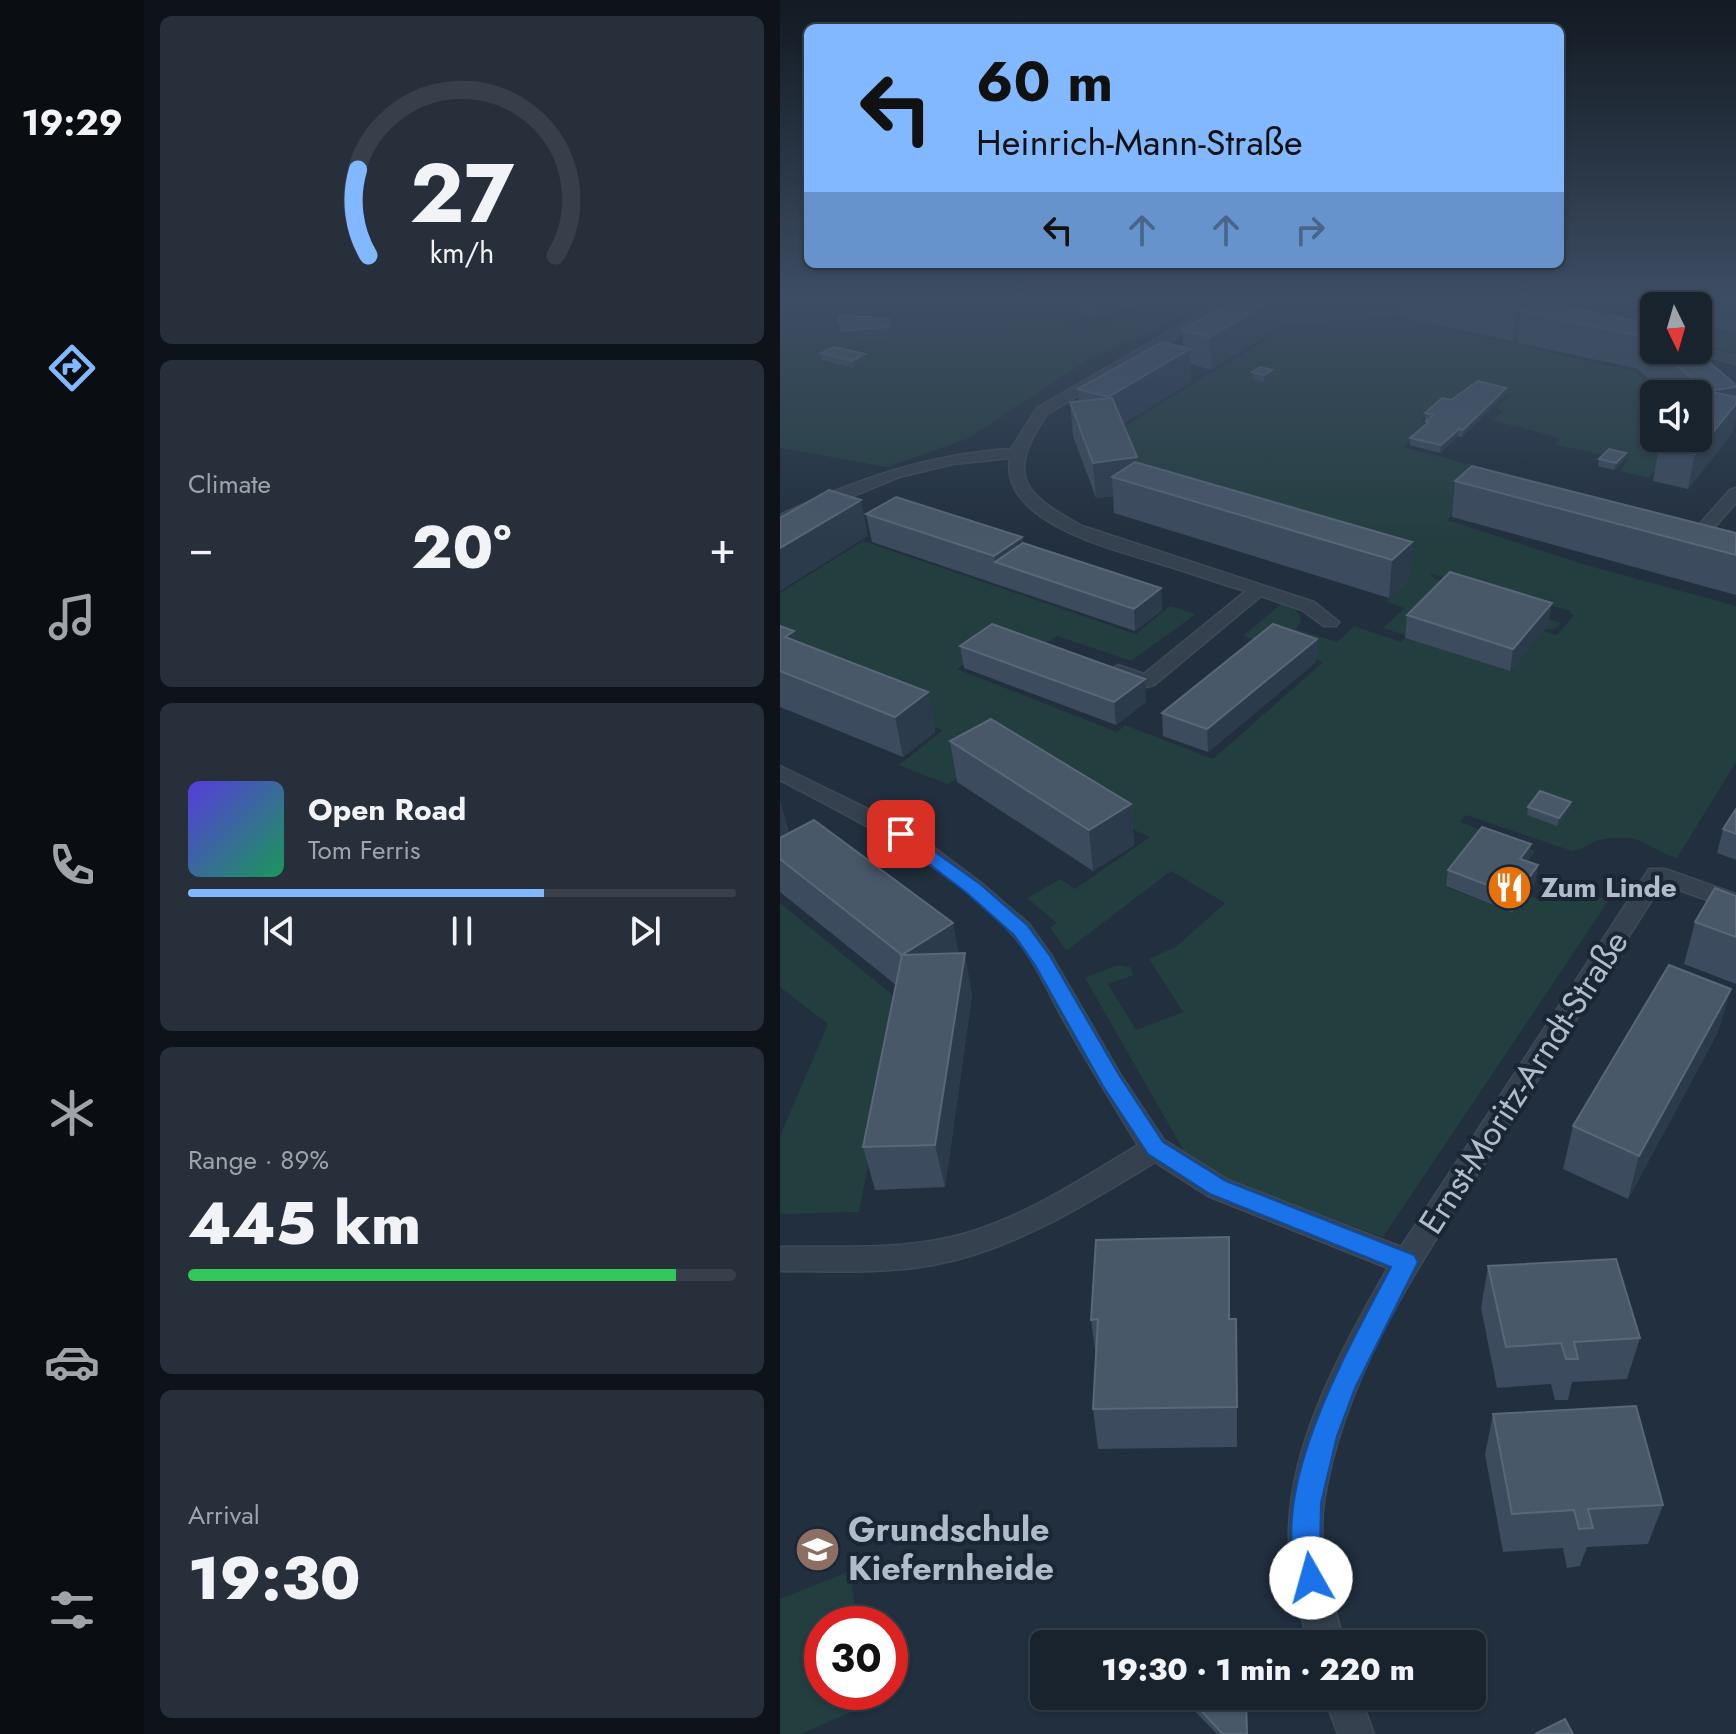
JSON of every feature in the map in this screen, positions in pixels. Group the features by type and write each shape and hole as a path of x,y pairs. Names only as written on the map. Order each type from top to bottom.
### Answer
{"street":[{"path":"1094,381 1042,411 1023,431 1013,460 1021,486 1039,507 1063,525 1308,606 1330,622"},
{"path":"780,521 865,483 898,472 963,457 1014,453"},
{"path":"1713,542 1690,537 1736,493"},
{"path":"1103,666 1147,681 1258,590"},
{"path":"780,772 901,834 973,888 1021,930 1043,961 1111,1081 1155,1148 1218,1188 1406,1262"},
{"name":"Ernst-Moritz-Arndt-Straße","path":"1323,1630 1306,1548 1308,1503 1324,1436 1344,1385 1406,1262 1657,874 1736,902"},
{"path":"780,1259 849,1258 955,1249 1007,1231 1155,1148"},
{"path":"1347,1710 1356,1734"}],"green space":[{"path":"780,381 1056,381 967,439 887,467 780,448"},
{"path":"1198,381 1640,381 1640,452 1670,452 1649,478 1620,471 1629,459 1554,445 1560,438 1492,420 1503,411 1496,408 1510,395 1474,386 1449,406 1440,404 1421,420 1429,423 1403,447 1521,478 1501,498 1467,500 1447,520 1586,565 1736,606 1736,762 1677,858 1634,839 1600,840 1572,851 1466,815 1460,822 1536,851 1528,861 1446,887 1513,913 1526,895 1539,899 1609,900 1383,1237 1223,1179 1184,1151 1085,978 1117,965 1130,967 1134,975 1108,984 1136,1030 1183,1012 1149,959 1177,946 1225,903 1171,871 1066,951 1050,927 1057,923 1027,898 1060,879 1075,889 1150,837 1097,814 999,756 947,784 899,765 943,730 918,722 780,659 780,593 863,541 1136,634 1170,606 1196,614 1131,661 1057,636 1030,645 1001,639 957,669 1117,732 1125,725 1213,759 1323,662 1243,636 1282,603 1299,615 1301,622 1296,629 1337,642 1354,626 1401,642 1405,638 1510,671 1543,631 1557,635 1574,615 1569,613 1571,611 1431,574 1431,577 1501,598 1496,603 1559,622 1560,625 1552,630 1545,629 1548,625 1407,636 1383,628 1404,608 1386,602 1408,580 1143,486 1123,427"},
{"path":"780,903 900,1001 859,1212 780,1214 780,1136 828,1024 780,987"},
{"path":"850,1571 855,1606 804,1606 804,1710 856,1710 801,1734 780,1734 780,1599"}],"building":[{"path":"1092,381 1135,381 1108,397 1078,389"},
{"path":"1478,381 1506,388 1463,430 1459,429 1441,445 1410,438 1429,422 1426,421 1433,415 1425,413 1442,398 1451,400"},
{"path":"1712,381 1731,381 1736,387 1712,390"},
{"path":"1712,392 1736,397 1736,404 1712,433"},
{"path":"1112,398 1137,457 1093,463 1070,402"},
{"path":"1609,449 1626,453 1616,463 1599,459"},
{"path":"1135,462 1412,542 1392,560 1112,477"},
{"path":"1472,466 1736,533 1736,555 1455,481"},
{"path":"829,490 861,500 780,548 780,518"},
{"path":"896,497 1022,537 994,556 866,514"},
{"path":"1023,543 1161,588 1134,609 995,562"},
{"path":"1450,572 1552,603 1513,649 1407,615"},
{"path":"992,624 1145,679 1114,702 960,646"},
{"path":"1273,624 1317,639 1207,729 1162,713"},
{"path":"780,626 794,631 785,637 928,692 895,717 780,671"},
{"path":"991,719 1131,804 1089,830 950,741"},
{"path":"1540,791 1571,802 1559,818 1528,807"},
{"path":"1736,809 1736,834 1723,829"},
{"path":"814,820 953,923 902,955 780,859 780,838"},
{"path":"1482,827 1531,844 1520,859 1538,865 1516,896 1448,870"},
{"path":"1715,888 1736,896 1736,937 1695,922"},
{"path":"965,953 935,1145 863,1147 902,955"},
{"path":"1669,965 1731,989 1639,1156 1573,1126"},
{"path":"1229,1237 1229,1319 1236,1319 1237,1407 1093,1409 1098,1319 1091,1320 1096,1240"},
{"path":"1616,1259 1640,1338 1574,1342 1578,1359 1566,1359 1561,1343 1506,1347 1488,1266"},
{"path":"1636,1406 1663,1505 1588,1509 1593,1528 1579,1529 1574,1510 1512,1514 1493,1414"},
{"path":"1200,1710 1246,1710 1247,1734 1223,1734"},
{"path":"1565,1719 1573,1734 1535,1734"}],"place":[{"name":"Zum Linde","path":"1510,887"},
{"name":"Grundschule Kiefernheide","path":"817,1549"}],"route":[{"path":"901,834 973,888 1021,930 1034,946 1111,1081 1155,1148 1218,1188 1406,1262 1344,1385 1324,1436 1308,1503 1306,1548 1311,1578"}]}
